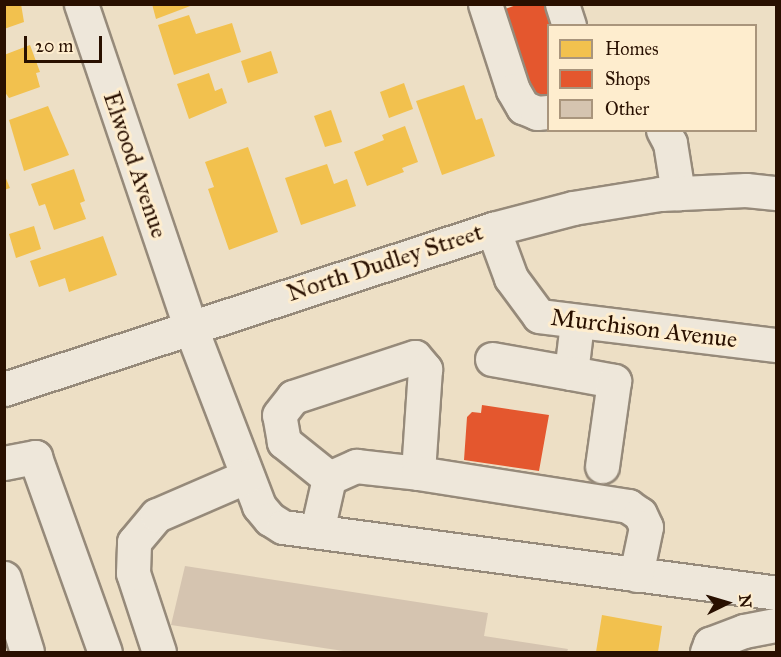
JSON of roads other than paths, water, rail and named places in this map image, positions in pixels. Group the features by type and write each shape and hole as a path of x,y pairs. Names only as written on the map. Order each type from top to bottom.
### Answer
{"street":[{"name":"Elwood Avenue","path":"81,4 190,326 259,506 270,519 283,527 777,593"},
{"path":"485,4 513,90 523,107 537,113 547,112"},
{"path":"562,4 568,24"},
{"path":"664,132 670,143 678,193"},
{"name":"North Dudley Street","path":"4,389 190,326 493,229 573,208 678,193 746,190 777,193"},
{"name":"Murchison Avenue","path":"493,229 511,278 539,316 577,323 777,345"},
{"path":"571,373 577,323"},
{"path":"329,478 284,442 279,415 293,397 416,357 425,369 418,473"},
{"path":"492,359 614,381 602,466"},
{"path":"4,463 35,457 105,652"},
{"path":"329,478 356,466 418,473 628,506 640,514 646,527 636,575"},
{"path":"159,652 133,573 134,542 157,515 247,476"},
{"path":"317,531 329,478"},
{"path":"4,578 27,652"},
{"path":"707,652 710,644 744,631 777,626"}]}
